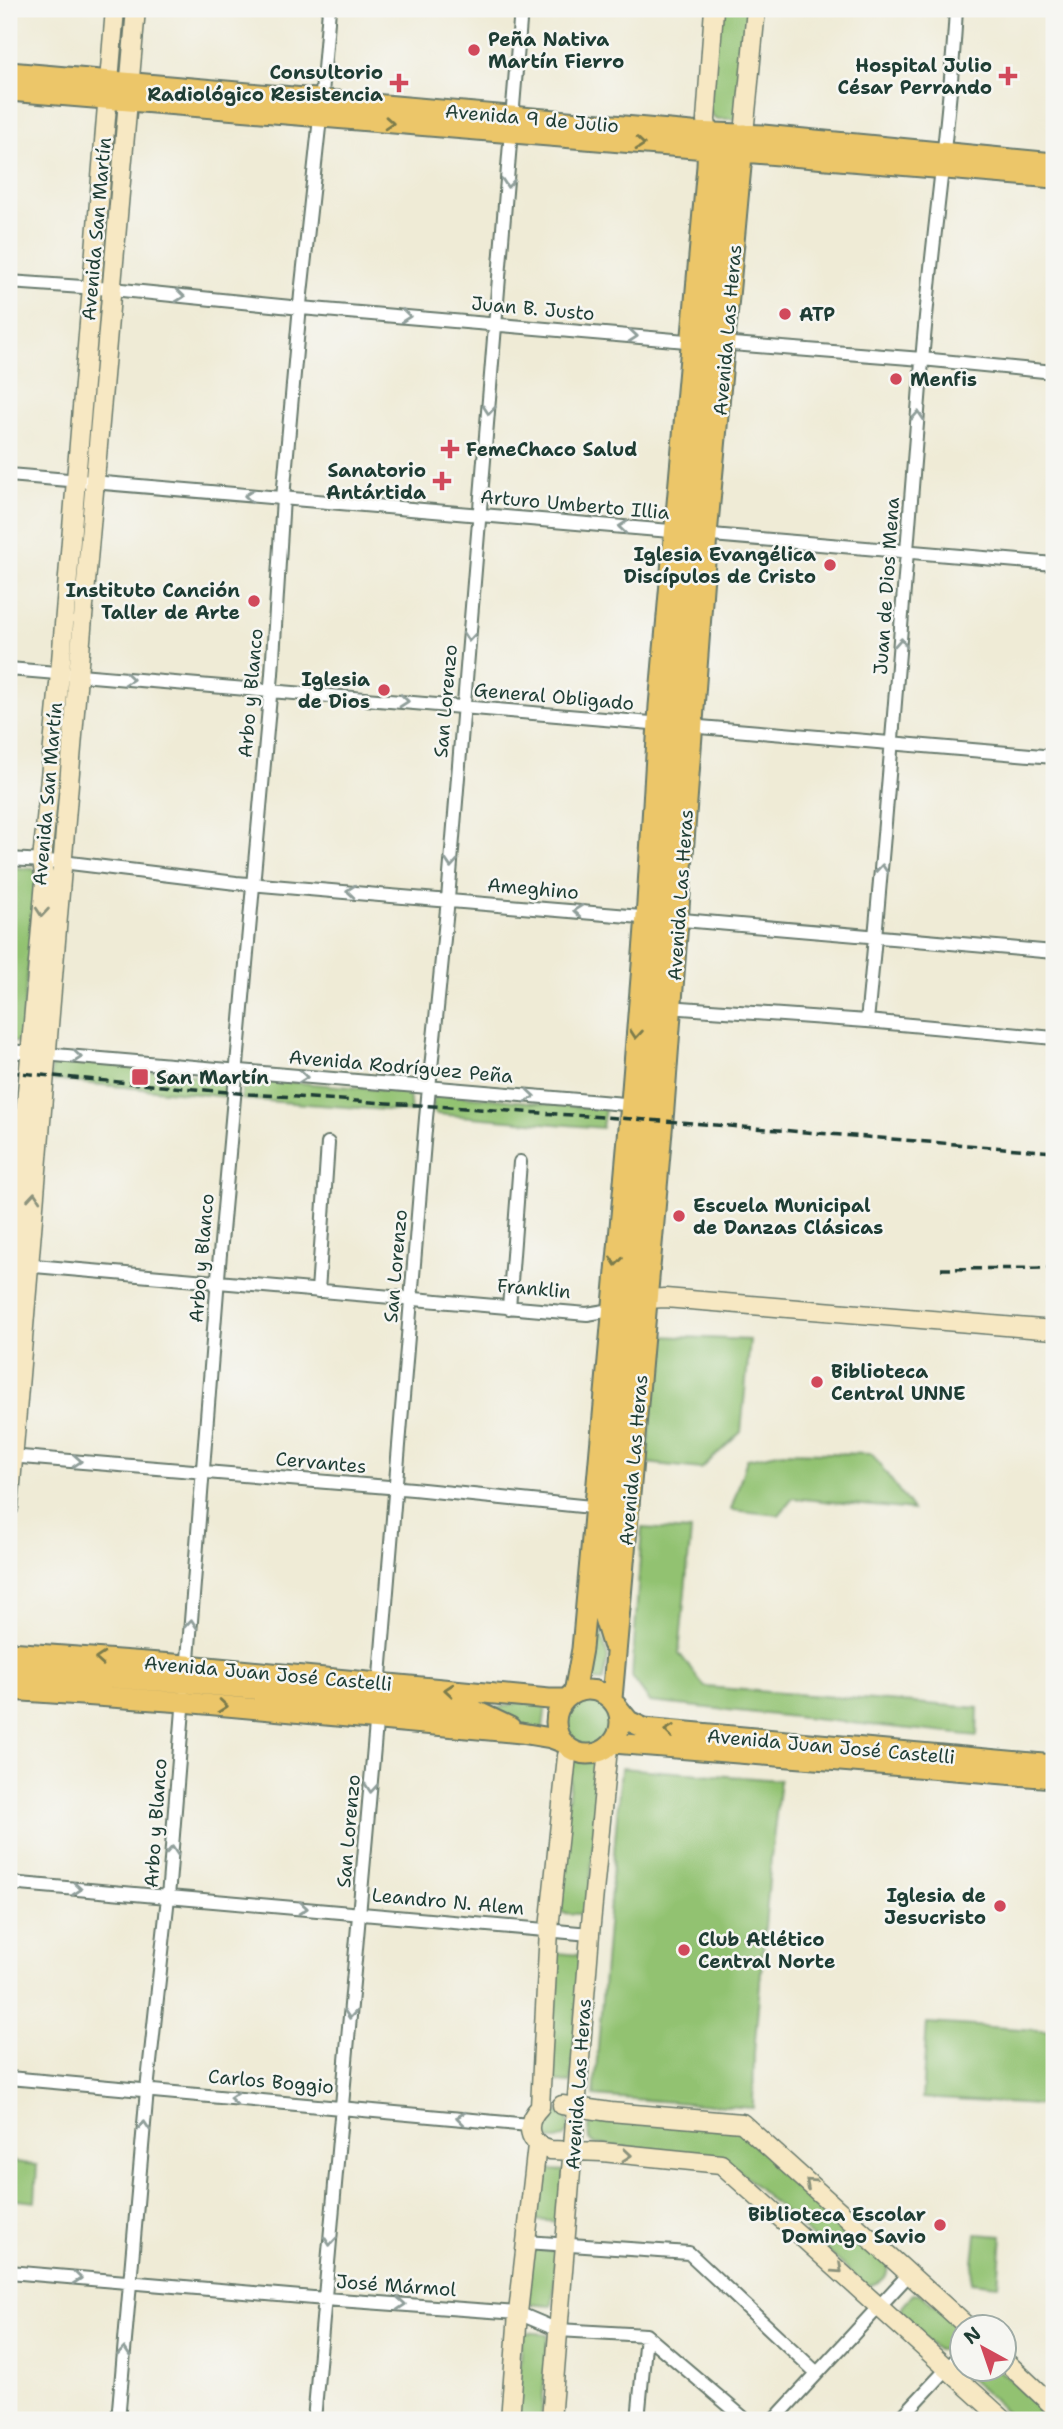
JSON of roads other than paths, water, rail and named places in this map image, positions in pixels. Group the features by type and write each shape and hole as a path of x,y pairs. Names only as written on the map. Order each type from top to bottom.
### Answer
{"main road":[{"name":"Avenida San Martín","path":"9,1303 16,1264 44,991 62,862 76,481 115,9"},
{"name":"Avenida San Martín","path":"44,991 45,881 42,860 95,483 136,9"},
{"path":"714,9 706,120 725,144"},
{"path":"725,144 755,9"},
{"name":"Avenida 9 de Julio","path":"9,72 107,90 321,109 943,161 1054,163"},
{"name":"Avenida 9 de Julio","path":"9,91 107,90"},
{"name":"Avenida Las Heras","path":"616,1656 603,1615 611,1509 619,1309 647,1106 691,533 725,144"},
{"name":"Avenida Las Heras","path":"709,343 725,144"},
{"name":"Avenida 9 de Julio","path":"943,161 1054,178"},
{"name":"Avenida Las Heras","path":"570,1696 611,1509 647,1299 647,1106"},
{"name":"Avenida San Martín","path":"9,1508 16,1264"},
{"name":"Franklin","path":"647,1299 665,1298 1054,1330"},
{"name":"Avenida Las Heras","path":"611,1509 616,1656 614,1702"},
{"name":"Avenida Las Heras","path":"582,1650 603,1615"},
{"name":"Avenida Juan José Castelli","path":"9,1652 186,1683"},
{"name":"Avenida Juan José Castelli","path":"9,1671 186,1683 474,1710 526,1697"},
{"name":"Avenida Juan José Castelli","path":"9,1690 186,1683"},
{"path":"594,1690 614,1702 621,1725 610,1745 601,1752 585,1754 567,1746 558,1733 556,1721 559,1709 570,1696 594,1690"},
{"name":"Avenida Juan José Castelli","path":"378,1701 570,1696"},
{"name":"Avenida Juan José Castelli","path":"378,1701 551,1738 567,1746"},
{"name":"Avenida Juan José Castelli","path":"614,1702 629,1721 657,1730 1054,1765"},
{"name":"Avenida Juan José Castelli","path":"474,1710 521,1732"},
{"name":"Avenida Las Heras","path":"551,2420 566,2244 570,2128 610,1745"},
{"name":"Avenida Juan José Castelli","path":"610,1745 1054,1779"},
{"name":"Avenida Las Heras","path":"510,2420 526,2242 532,2115 540,2107 549,1929 567,1746"},
{"path":"540,2107 549,2103 570,2128 720,2164 1004,2420"},
{"path":"532,2135 550,2150 570,2128 742,2123 955,2314"},
{"path":"1018,2374 1054,2407"}],"street":[{"name":"Arbo y Blanco","path":"118,2420 147,2090 168,1897 270,690 283,498 329,9"},
{"name":"San Lorenzo","path":"314,2420 429,1088 448,899 521,9"},
{"name":"Juan de Dios Mena","path":"867,1021 894,743 922,359 956,9"},
{"name":"Juan B. Justo","path":"9,282 1054,372"},
{"name":"Arturo Umberto Illia","path":"9,475 1054,564"},
{"name":"General Obligado","path":"9,669 1054,757"},
{"name":"Ameghino","path":"9,859 62,862 252,884 1054,952"},
{"path":"654,1006 1054,1038"},
{"name":"Avenida Rodríguez Peña","path":"9,1051 647,1106"},
{"path":"318,1291 328,1143"},
{"path":"509,1308 520,1162"},
{"name":"Franklin","path":"16,1264 587,1314 619,1309 647,1299"},
{"name":"Cervantes","path":"11,1457 204,1471 611,1509"},
{"name":"Leandro N. Alem","path":"9,1883 590,1934"},
{"name":"Carlos Boggio","path":"9,2078 342,2107 532,2135"},
{"path":"526,2242 689,2253 817,2372"},
{"name":"José Mármol","path":"9,2272 518,2313 558,2330 646,2335"},
{"path":"774,2420 910,2273"},
{"path":"639,2420 646,2335"},
{"path":"646,2335 746,2420"},
{"path":"899,2420 946,2369"}],"railway":[{"path":"9,1072 249,1094 679,1122 1054,1152"},
{"path":"941,1269 1054,1268"}],"place":[{"name":"Peña Nativa Martín Fierro","path":"474,50"},
{"name":"Hospital Julio César Perrando","path":"1008,76"},
{"name":"Consultorio Radiológico Resistencia","path":"399,83"},
{"name":"ATP","path":"785,314"},
{"name":"Menfis","path":"896,379"},
{"name":"FemeChaco Salud","path":"450,449"},
{"name":"Sanatorio Antártida","path":"442,481"},
{"name":"Iglesia Evangélica Discípulos de Cristo","path":"830,565"},
{"name":"Instituto Canción Taller de Arte","path":"254,601"},
{"name":"Iglesia de Dios","path":"384,690"},
{"name":"San Martín","path":"140,1077"},
{"name":"Escuela Municipal de Danzas Clásicas","path":"679,1216"},
{"name":"Biblioteca Central UNNE","path":"817,1382"},
{"name":"Iglesia de Jesucristo","path":"1000,1906"},
{"name":"Club Atlético Central Norte","path":"684,1950"},
{"name":"Biblioteca Escolar Domingo Savio","path":"940,2225"}]}
